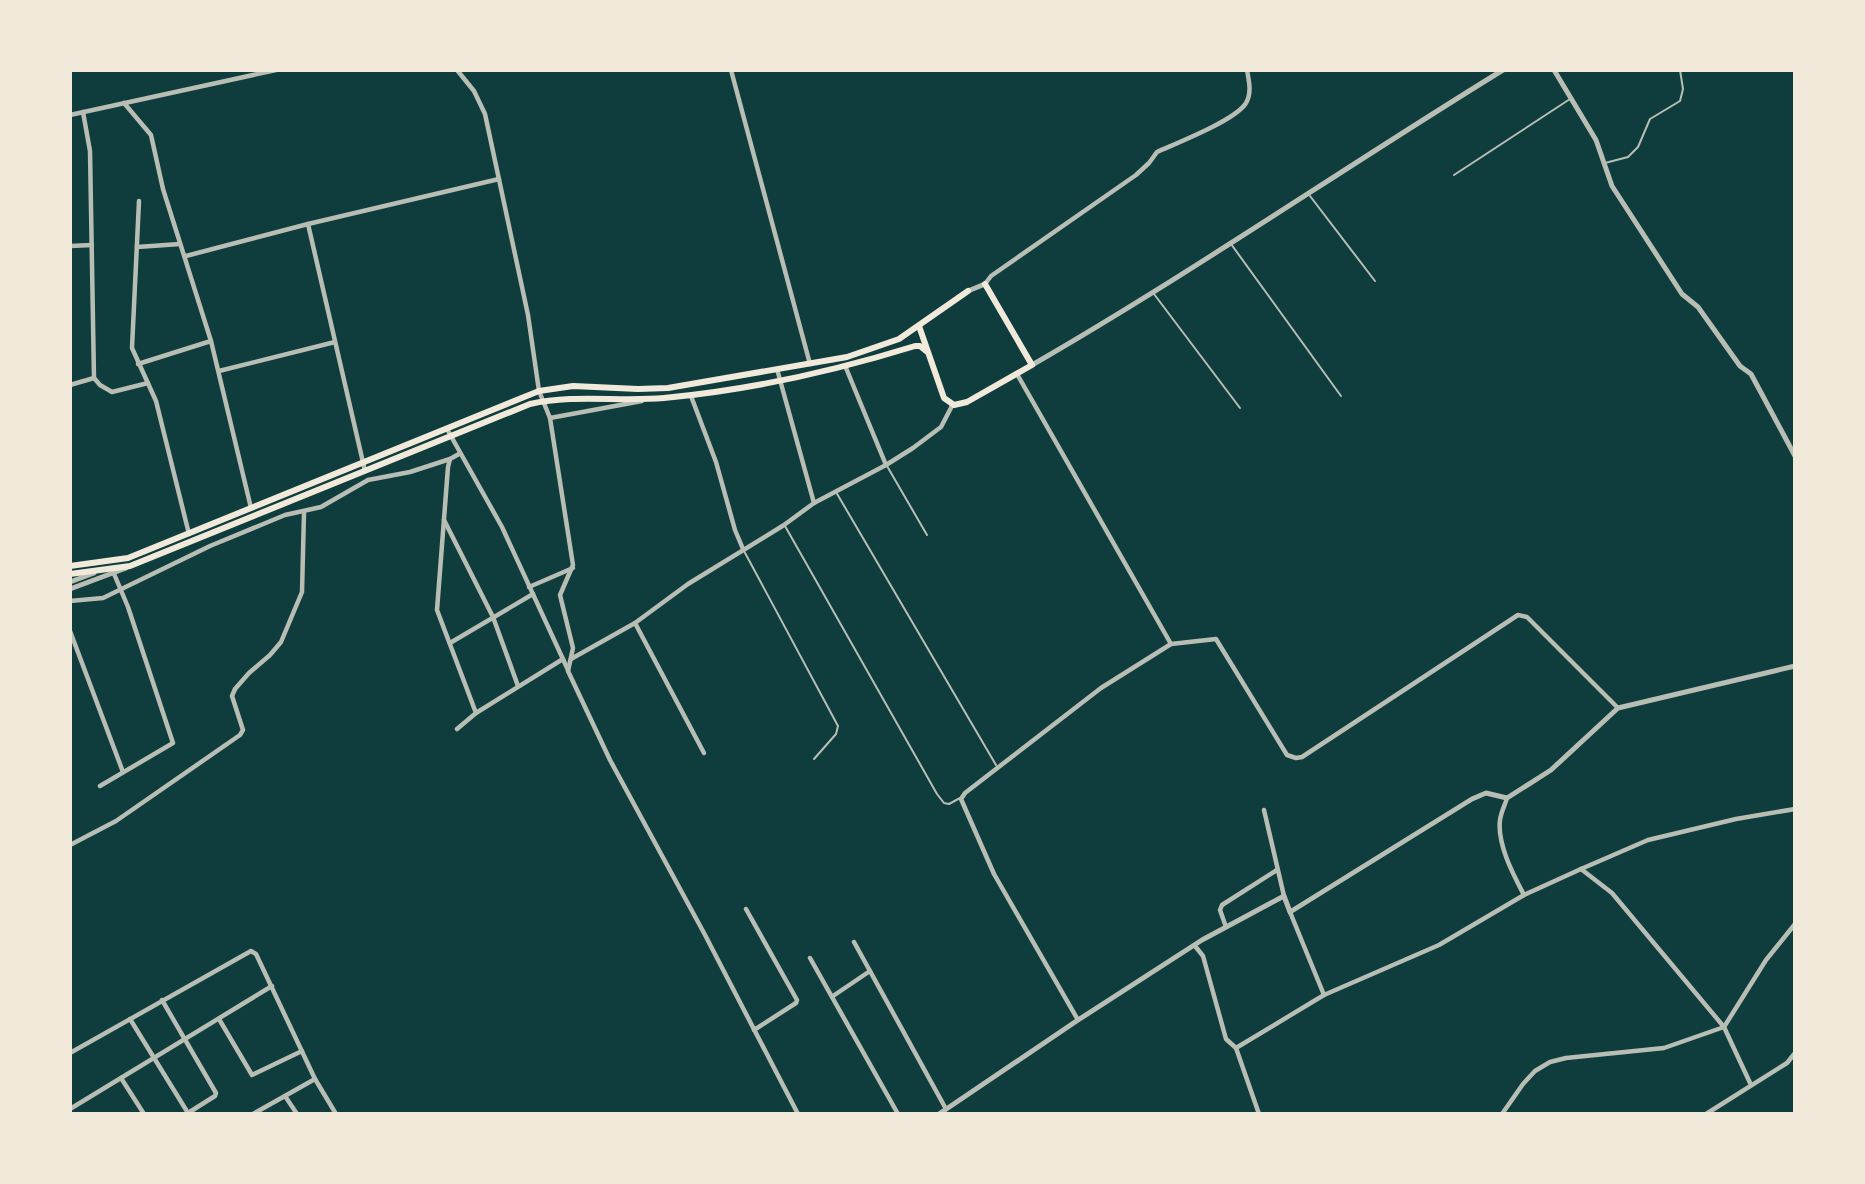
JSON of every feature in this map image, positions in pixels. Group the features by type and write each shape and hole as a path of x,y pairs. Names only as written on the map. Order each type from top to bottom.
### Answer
{"main road":[{"path":"919,326 944,398 953,404 967,402 1032,365 985,284"},
{"path":"449,433 539,391 573,386 668,388 847,357 899,339 968,291"},
{"path":"70,574 130,566 365,467 530,404 554,399 646,400 691,396 846,368 920,345 926,351"},
{"path":"70,566 126,559 365,467"}],"street":[{"path":"70,115 276,70"},
{"path":"457,70 474,91 485,114 528,315 539,391 550,418 573,568 560,595 573,648 568,671"},
{"path":"731,70 810,363"},
{"path":"968,291 985,284 991,276 1136,175 1157,152 1235,114 1246,103 1250,91 1247,70"},
{"path":"1032,365 1153,292 1503,70"},
{"path":"1554,70 1596,140 1612,186 1682,294 1699,307 1740,366 1751,374 1795,456"},
{"path":"124,103 151,135 160,177 211,341 251,509"},
{"path":"83,112 90,151 94,378 112,392 148,383"},
{"path":"186,256 499,179"},
{"path":"139,201 132,348 156,401 189,534"},
{"path":"308,224 365,467"},
{"path":"137,247 180,244"},
{"path":"70,246 92,245"},
{"path":"138,364 211,341"},
{"path":"219,371 335,342"},
{"path":"846,368 887,465"},
{"path":"777,369 814,503"},
{"path":"1017,374 1171,644"},
{"path":"70,385 94,378"},
{"path":"691,396 716,462 743,549"},
{"path":"550,418 646,400"},
{"path":"572,659 635,623 688,584 784,525 814,503 887,465 938,430 953,404"},
{"path":"449,433 502,527 610,760 798,1114"},
{"path":"70,601 103,598 210,546 285,515 321,507 368,480 410,472 459,454"},
{"path":"450,458 437,610 476,713"},
{"path":"70,845 116,821 240,735 243,723 232,702 234,689 281,642 302,592 303,513"},
{"path":"443,519 493,617 518,686"},
{"path":"70,589 112,569 126,559"},
{"path":"529,587 573,568"},
{"path":"100,786 173,743 112,569"},
{"path":"70,582 100,570"},
{"path":"450,643 533,594"},
{"path":"1078,1020 994,874 962,805 962,797 1101,688 1171,644 1216,639 1287,755 1296,758 1302,757 1518,615 1527,617 1618,708"},
{"path":"635,623 704,753"},
{"path":"70,631 123,772"},
{"path":"457,729 476,713 562,659"},
{"path":"1524,895 1513,875 1503,846 1500,820 1507,798 1551,770 1618,708 1795,666"},
{"path":"1290,912 1472,799 1486,793 1507,798"},
{"path":"1236,1048 1324,995 1438,945 1524,895 1648,840 1736,819 1795,809"},
{"path":"1264,810 1284,896 1324,995"},
{"path":"1581,869 1612,893 1724,1027 1751,1085"},
{"path":"1226,928 1220,910 1222,905 1277,870"},
{"path":"939,1114 1078,1020 1195,946 1284,896"},
{"path":"746,909 797,1000 754,1030"},
{"path":"1502,1114 1529,1077 1549,1062 1664,1048 1724,1027 1766,960 1795,925"},
{"path":"854,942 946,1109"},
{"path":"1195,946 1203,956 1226,1039 1236,1048 1259,1114"},
{"path":"70,1053 249,951 256,954 315,1079 337,1114"},
{"path":"810,958 898,1114"},
{"path":"833,996 870,971"},
{"path":"70,1112 153,1057 271,986"},
{"path":"130,1019 189,1114 216,1093 162,1000"},
{"path":"219,1019 252,1075 303,1051"},
{"path":"1706,1114 1787,1063 1795,1053"},
{"path":"121,1078 144,1114"},
{"path":"253,1114 315,1079"},
{"path":"285,1096 297,1114"}],"lane":[{"path":"1604,163 1628,156 1639,148 1650,119 1680,101 1683,89 1680,70"},
{"path":"1454,175 1571,98"},
{"path":"1307,192 1375,281"},
{"path":"1230,243 1341,396"},
{"path":"1153,292 1240,408"},
{"path":"887,465 927,535"},
{"path":"836,492 998,769"},
{"path":"784,525 937,794 947,804 962,797"},
{"path":"743,549 838,726 836,734 814,759"}]}
